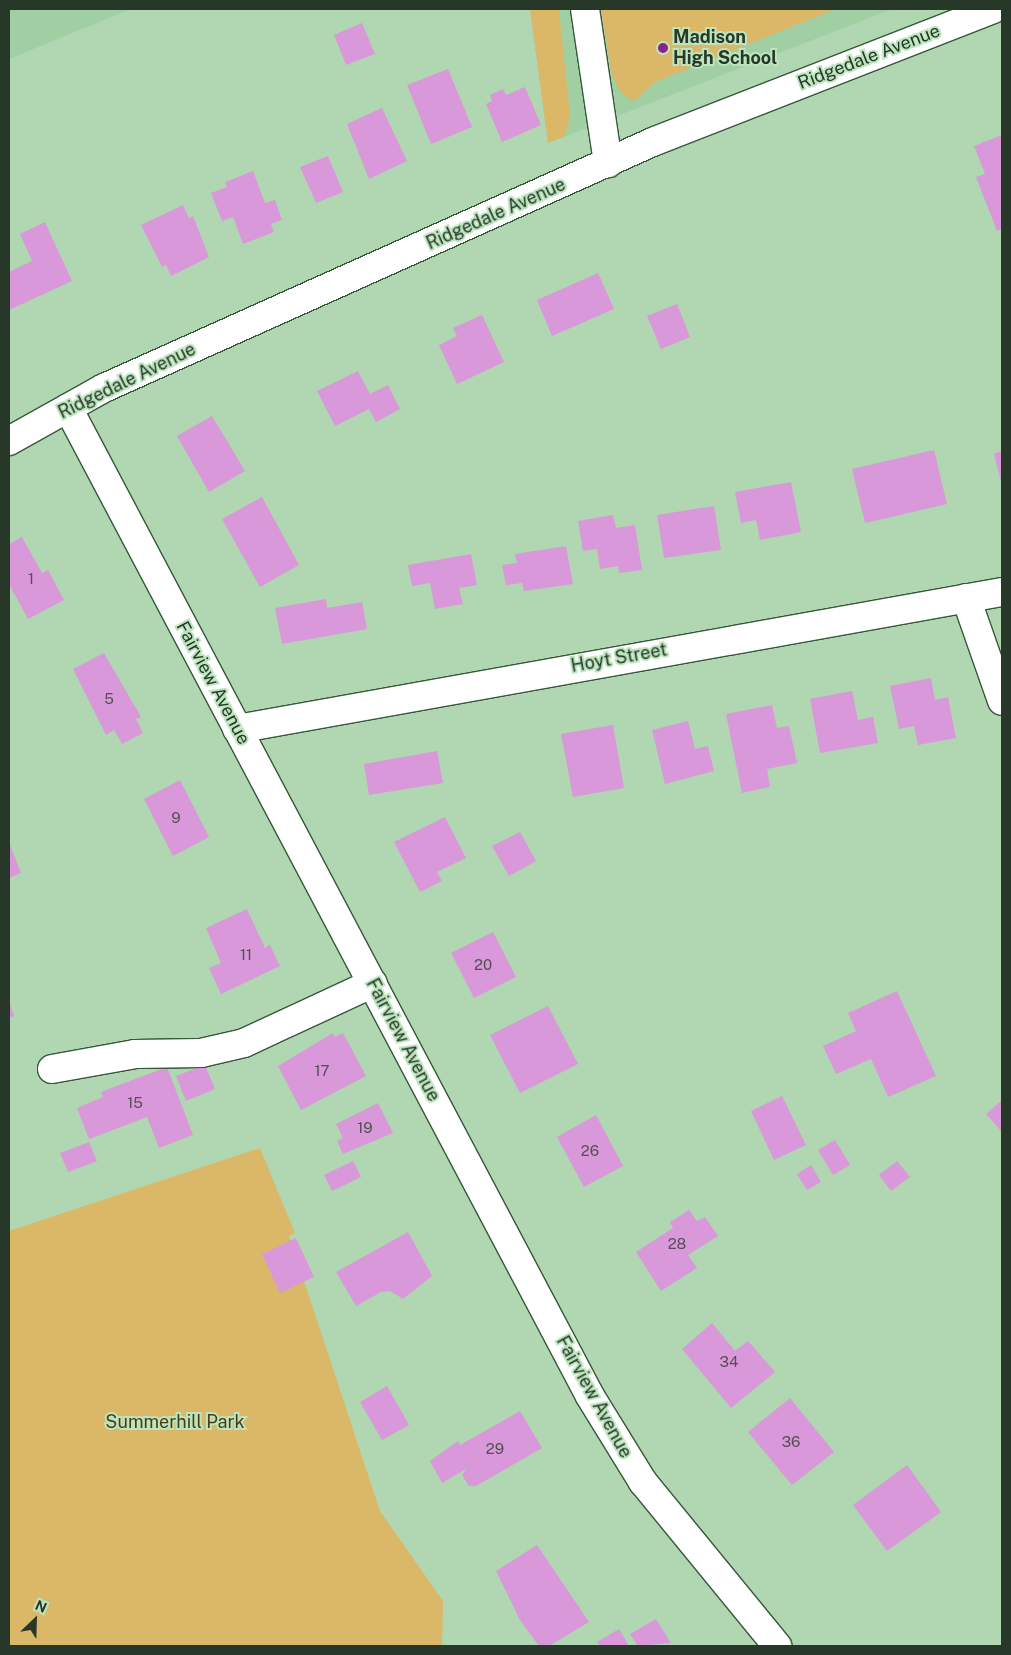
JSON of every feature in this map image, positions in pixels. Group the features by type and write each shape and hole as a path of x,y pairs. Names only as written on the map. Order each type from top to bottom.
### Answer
{"street":[{"path":"585,9 608,163"},
{"name":"Ridgedale Avenue","path":"9,441 68,408 149,367 608,163 993,9"},
{"name":"Fairview Avenue","path":"68,408 590,1396 643,1482 777,1646"},
{"name":"Hoyt Street","path":"237,729 1002,592"},
{"path":"966,598 1002,701"},
{"path":"52,1069 135,1054 200,1053 244,1043 373,983"}],"shaded area":[{"path":"9,9 131,9 9,59"},
{"name":"Madison High School","path":"530,9 892,9 548,143"}],"green space":[{"path":"530,9 559,9 570,116 565,136 548,143"},
{"path":"601,9 836,9 655,82 633,102 619,90 612,75"},
{"name":"Summerhill Park","path":"260,1148 295,1233 289,1236 380,1511 443,1601 442,1646 9,1646 9,1231"}],"building":[{"path":"362,23 375,54 346,65 334,35"},
{"path":"448,69 472,127 431,144 407,85"},
{"path":"525,87 541,125 502,142 486,104 492,101 490,95 503,89 506,95"},
{"path":"382,108 407,161 369,179 347,124"},
{"path":"1002,135 1002,229 997,231 976,177 985,174 974,146"},
{"path":"328,156 343,192 316,203 300,167"},
{"path":"253,171 265,203 275,200 282,220 271,224 274,232 243,244 233,217 222,221 211,193 227,187 225,182"},
{"path":"183,205 189,218 193,216 209,257 171,276 166,265 162,267 141,225"},
{"path":"45,222 72,281 9,310 9,272 32,261 20,234"},
{"path":"598,273 614,309 552,336 537,300"},
{"path":"677,304 690,337 661,349 647,316"},
{"path":"482,315 504,362 457,384 439,345 457,336 453,328"},
{"path":"358,371 370,394 388,385 400,409 376,422 369,409 335,426 317,391"},
{"path":"212,416 245,471 209,492 177,436"},
{"path":"934,450 947,504 865,523 852,469"},
{"path":"1002,451 1002,485 994,454"},
{"path":"791,482 801,532 760,540 756,520 741,523 735,492"},
{"path":"262,497 299,565 260,587 222,519"},
{"path":"714,506 721,550 664,558 657,515"},
{"path":"613,515 616,528 635,525 642,570 619,573 618,566 600,569 597,549 583,551 578,521"},
{"path":"22,537 42,573 48,570 64,600 28,619 9,584 9,544"},
{"path":"566,546 573,584 524,591 522,583 506,585 502,565 517,563 515,554"},
{"path":"471,554 477,585 459,588 463,604 435,609 430,583 412,586 408,565"},
{"path":"326,599 327,608 362,602 367,629 282,644 275,608"},
{"path":"104,653 141,717 136,719 143,733 122,744 114,730 106,735 73,669"},
{"path":"931,678 935,700 948,697 956,738 918,745 914,726 899,729 890,686"},
{"path":"852,691 858,720 873,717 878,743 820,753 810,699"},
{"path":"772,705 777,728 789,726 797,763 767,769 770,787 742,793 726,714"},
{"path":"688,721 695,749 708,746 714,771 665,784 652,730"},
{"path":"613,725 624,788 573,797 561,734"},
{"path":"437,751 443,783 369,795 364,764"},
{"path":"180,780 209,837 173,856 144,799"},
{"path":"445,817 466,858 437,872 442,881 420,892 394,842"},
{"path":"520,832 536,861 509,876 492,846"},
{"path":"9,842 21,873 9,878"},
{"path":"247,909 265,948 270,945 280,966 221,994 209,968 221,963 206,928"},
{"path":"493,932 516,977 474,998 451,953"},
{"path":"897,991 936,1076 888,1097 871,1059 836,1074 823,1046 856,1031 848,1013"},
{"path":"9,1001 14,1016 9,1018"},
{"path":"548,1006 578,1064 520,1093 490,1035"},
{"path":"333,1033 335,1037 343,1033 366,1076 301,1110 278,1066"},
{"path":"205,1065 215,1089 186,1101 176,1076"},
{"path":"167,1067 193,1135 159,1148 147,1117 89,1139 77,1108 103,1097 101,1092"},
{"path":"782,1096 806,1145 774,1160 751,1111"},
{"path":"1002,1100 1002,1132 986,1114"},
{"path":"378,1103 393,1133 343,1154 337,1141 343,1138 336,1124"},
{"path":"596,1115 623,1166 584,1187 557,1137"},
{"path":"835,1140 850,1165 833,1175 818,1150"},
{"path":"89,1142 97,1161 68,1172 60,1153"},
{"path":"353,1161 361,1177 332,1191 324,1175"},
{"path":"897,1161 910,1177 891,1191 879,1175"},
{"path":"811,1165 821,1182 807,1190 797,1174"},
{"path":"689,1210 697,1221 705,1217 718,1236 688,1255 697,1268 661,1291 636,1252 673,1228 670,1222"},
{"path":"408,1232 432,1276 403,1299 390,1291 381,1292 356,1306 336,1272"},
{"path":"296,1238 314,1277 280,1293 262,1254"},
{"path":"712,1323 735,1351 748,1341 775,1372 731,1408 682,1349"},
{"path":"387,1386 409,1425 382,1440 360,1402"},
{"path":"790,1398 834,1452 792,1485 748,1432"},
{"path":"520,1411 542,1448 476,1486 469,1486 462,1475 466,1469 442,1483 430,1461 458,1441 460,1445"},
{"path":"907,1465 941,1512 887,1551 853,1505"},
{"path":"537,1545 589,1622 549,1646 539,1646 520,1620 496,1571"},
{"path":"656,1619 671,1643 638,1646 630,1634"},
{"path":"619,1629 629,1646 600,1646 597,1642"}],"place":[{"name":"Madison High School","path":"663,48"}]}
